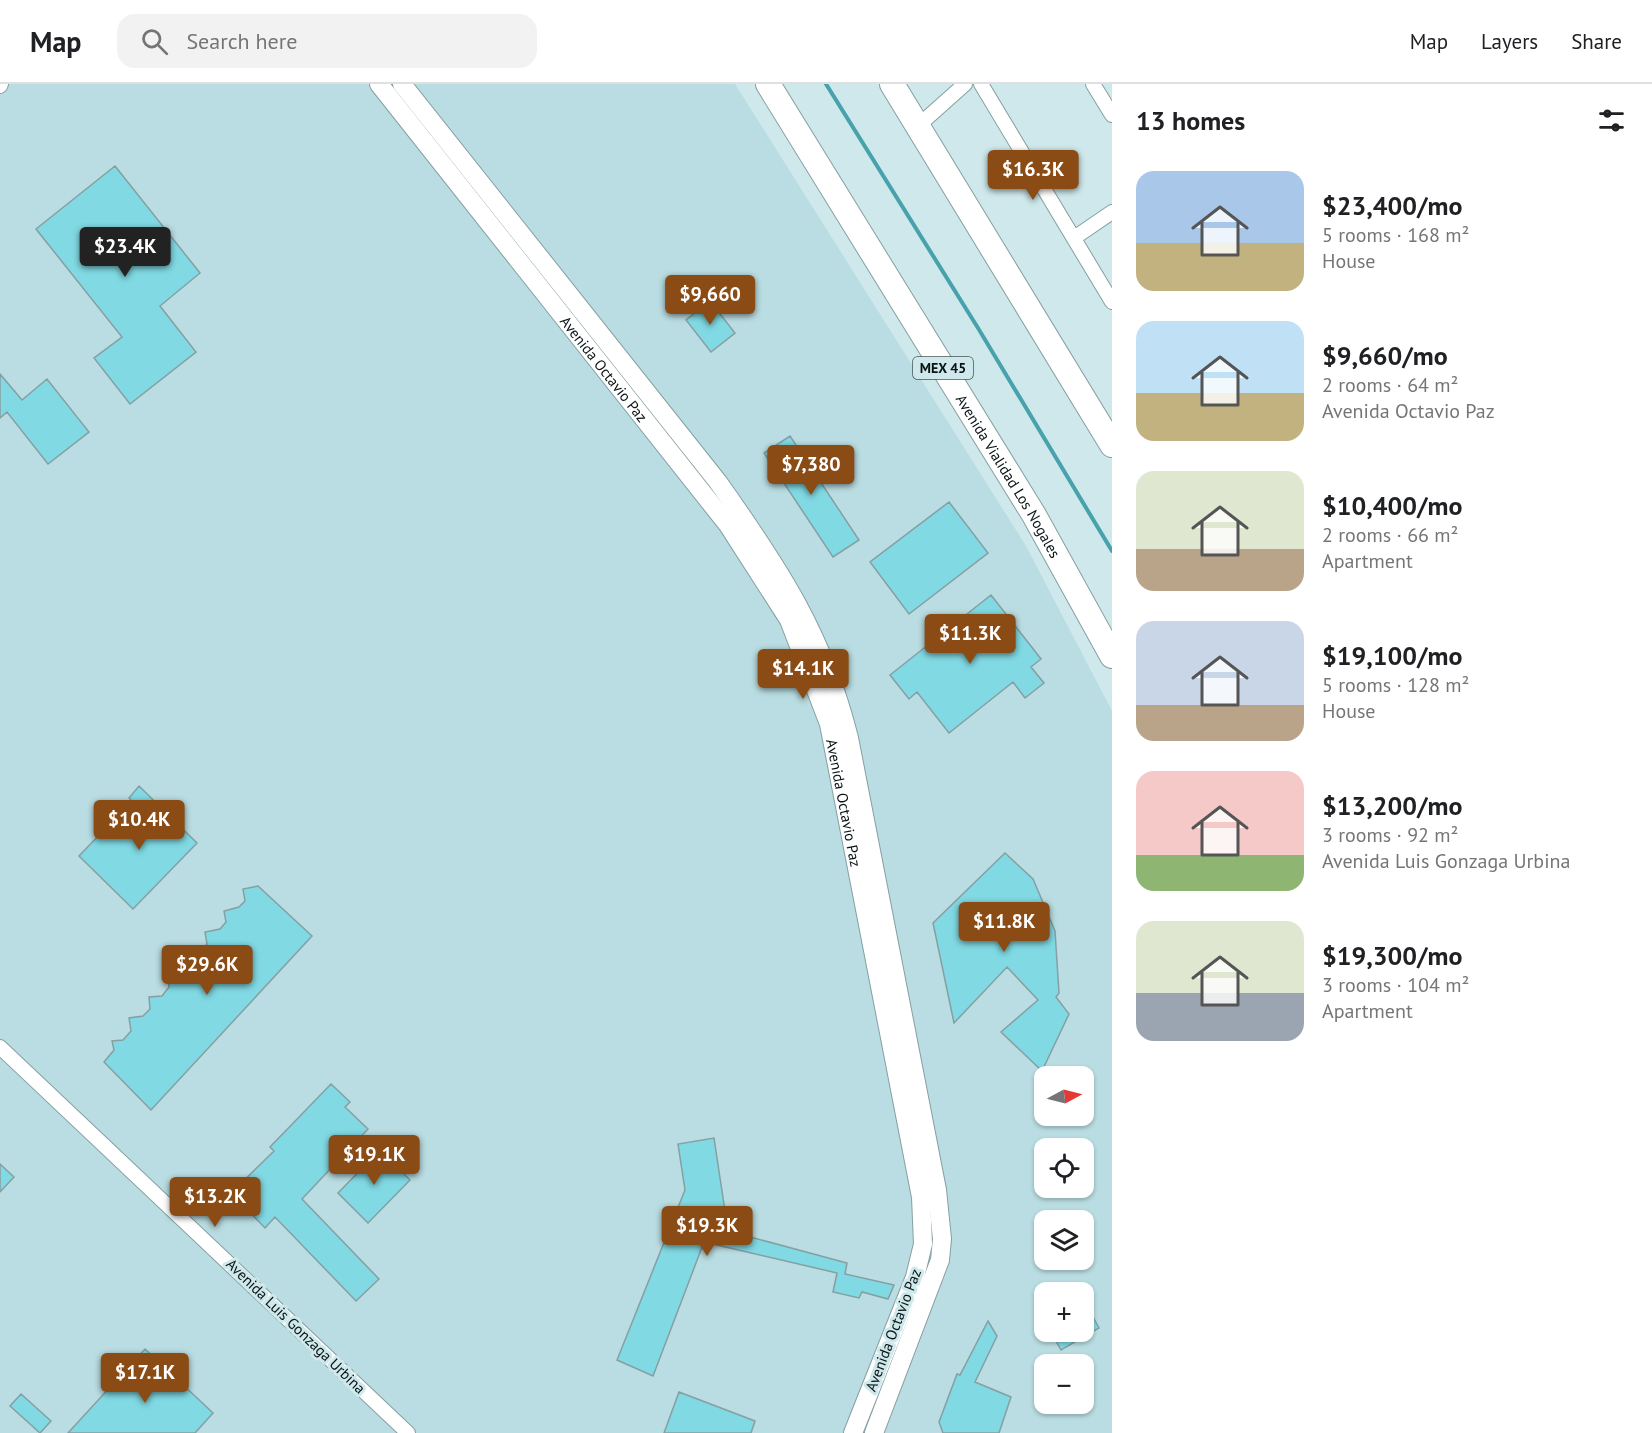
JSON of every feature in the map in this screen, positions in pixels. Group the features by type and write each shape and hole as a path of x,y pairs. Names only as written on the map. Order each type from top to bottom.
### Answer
{"highway":[{"name":"Avenida Vialidad Los Nogales","path":"768,84 1034,514 1112,656"},
{"path":"892,84 1112,445"}],"street":[{"name":"Avenida Octavio Paz","path":"379,84 728,525 789,620 820,694 843,787 919,1185 924,1222 923,1244 915,1277 853,1433"},
{"name":"Avenida Octavio Paz","path":"402,84 718,482 764,546 802,609 829,669 849,738 937,1190 942,1239 940,1260 874,1433"},
{"path":"918,126 965,84"},
{"path":"981,84 1112,302"},
{"path":"1093,84 1112,115"},
{"path":"1074,238 1112,212"},
{"name":"Avenida Luis Gonzaga Urbina","path":"0,1047 408,1433"}],"shaded area":[{"path":"0,84 735,84 1026,546 1112,711 1112,1433 0,1433"}],"building":[{"path":"115,166 200,273 160,306 196,352 130,404 94,358 122,337 36,229"},
{"path":"710,301 735,333 711,352 686,320"},
{"path":"0,374 22,400 47,379 89,432 48,464 7,412 0,418"},
{"path":"790,436 859,540 833,557 764,453"},
{"path":"949,502 988,553 909,614 870,562"},
{"path":"991,595 1041,659 1031,667 1044,683 1025,698 1013,682 949,733 917,692 909,699 890,675"},
{"path":"139,786 197,843 133,909 79,856 103,831 110,838 139,808 129,798"},
{"path":"1005,853 1033,879 1055,931 1059,993 1056,997 1069,1014 1044,1066 1037,1066 1001,1032 1038,1000 1007,967 954,1023 933,923"},
{"path":"258,886 312,936 151,1110 104,1062 114,1050 112,1041 123,1040 131,1031 129,1018 143,1016 150,1009 149,997 162,996 169,987 168,976 181,973 187,966 187,954 200,952 207,944 205,932 220,929 226,922 224,911 239,907 245,901 243,889"},
{"path":"331,1084 350,1102 345,1107 368,1129 302,1199 379,1279 356,1301 275,1217 265,1228 231,1193 274,1151 270,1147"},
{"path":"714,1138 728,1231 847,1263 845,1274 894,1285 888,1299 862,1292 859,1298 833,1292 837,1273 704,1242 653,1376 617,1360 685,1190 678,1144"},
{"path":"380,1150 410,1180 368,1223 338,1193"},
{"path":"0,1164 14,1177 0,1192"},
{"path":"1094,1319 1099,1328 1094,1331"},
{"path":"988,1321 997,1336 975,1382 1011,1397 999,1433 943,1433 939,1422 957,1374 960,1375"},
{"path":"1057,1342 1075,1342 1061,1350"},
{"path":"145,1349 213,1413 195,1433 68,1433"},
{"path":"679,1392 755,1421 751,1433 664,1433"},
{"path":"21,1394 51,1421 40,1433 10,1406"}],"waterway":[{"path":"826,84 978,328 1112,551"}]}
